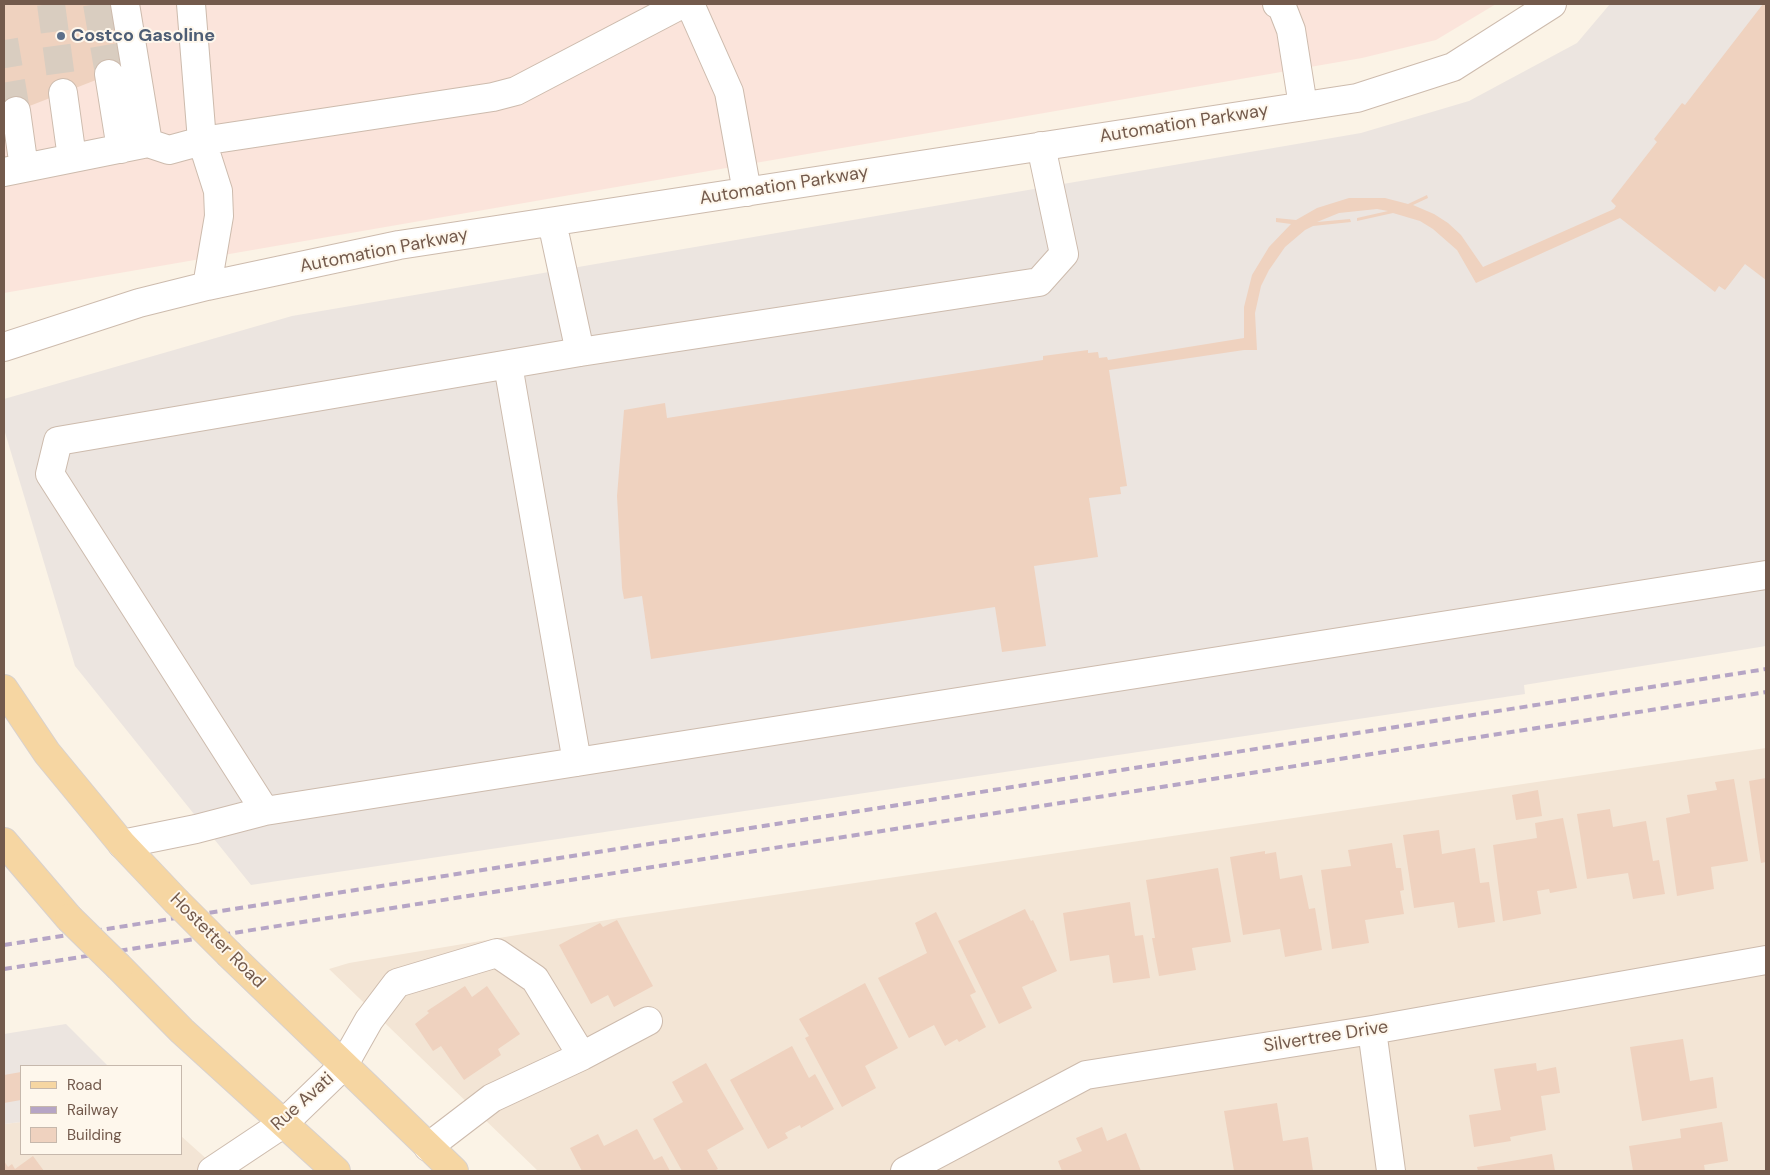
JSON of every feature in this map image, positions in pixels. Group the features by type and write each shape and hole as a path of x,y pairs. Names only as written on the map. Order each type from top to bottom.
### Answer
{"main road":[{"name":"Hostetter Road","path":"4,689 48,753 122,844 230,955 454,1171"},
{"path":"4,842 69,918 182,1031 336,1171"}],"street":[{"path":"125,4 148,143"},
{"path":"191,4 202,141 218,190 219,216 208,286"},
{"path":"16,111 14,170 148,143 169,150 202,141 516,91 682,4"},
{"path":"690,4 729,92 747,192"},
{"path":"1277,4 1282,7 1291,30 1303,106"},
{"name":"Automation Parkway","path":"4,347 139,303 208,286 399,245 1357,98 1453,67 1552,4"},
{"path":"109,74 121,148"},
{"path":"64,93 72,158"},
{"path":"265,811 50,474 58,441 580,352 1039,282 1064,254 1041,146"},
{"path":"552,222 580,352"},
{"path":"508,365 577,762"},
{"path":"122,844 186,831 265,811 1766,575"},
{"name":"Rue Avati","path":"212,1171 284,1123 343,1066 369,1020 397,983 497,953 535,979 582,1056"},
{"name":"Silvertree Drive","path":"914,1169 1086,1075 1372,1030 1766,960"},
{"path":"428,1147 492,1098 582,1056 648,1021"},
{"path":"1372,1030 1391,1171"}],"shaded area":[{"path":"4,4 1496,4 1436,40 1362,58 4,293"},
{"path":"1610,4 1766,4 1766,646 1524,685 1525,694 251,885 75,666 4,429 4,399 292,316 1361,133 1469,101 1577,43"},
{"path":"1766,748 1766,1171 538,1171 329,969 349,963 619,918"},
{"path":"66,1024 107,1065 20,1065 20,1122 4,1124 4,1034"},
{"path":"20,1122 20,1155 182,1155 182,1137 220,1171 4,1171 4,1124"}],"building":[{"name":"Costco Gasoline","path":"4,4 114,4 124,69 4,116"},
{"path":"1763,4 1766,4 1766,280 1745,264 1725,290 1719,286 1715,292 1620,218 1476,283 1457,250 1433,229 1420,221 1393,213 1357,221 1357,218 1388,211 1377,209 1339,213 1317,222 1350,219 1351,222 1313,226 1305,230 1285,247 1269,270 1261,286 1255,313 1257,350 1244,350 1109,370 1127,486 1120,487 1121,494 1089,498 1098,557 1034,566 1046,646 1002,652 995,607 651,659 642,596 624,599 622,588 617,496 624,410 665,403 667,418 1043,360 1043,356 1088,350 1088,353 1098,352 1099,358 1107,357 1108,360 1244,338 1244,307 1252,275 1269,247 1291,224 1276,222 1276,218 1296,220 1317,208 1349,198 1385,198 1408,204 1427,195 1428,198 1413,205 1434,214 1448,223 1461,235 1483,267 1614,209 1616,206 1611,201 1657,142 1654,139 1682,103 1685,105"},
{"path":"1766,778 1766,862 1761,863 1749,781"},
{"path":"1734,779 1748,861 1711,867 1714,889 1677,896 1666,818 1690,813 1687,795 1717,790 1715,782"},
{"path":"1538,790 1542,816 1516,820 1512,795"},
{"path":"1610,809 1613,827 1646,821 1653,861 1659,860 1665,894 1633,899 1628,873 1587,879 1577,814"},
{"path":"1563,818 1577,888 1550,893 1549,889 1537,891 1541,914 1503,921 1493,845 1537,838 1535,823"},
{"path":"1439,830 1442,854 1475,848 1480,883 1489,882 1495,922 1458,928 1454,902 1414,908 1403,835"},
{"path":"1392,843 1396,868 1401,868 1404,890 1400,891 1404,914 1365,920 1369,943 1332,949 1321,870 1351,866 1348,850"},
{"path":"1265,851 1265,854 1276,852 1280,879 1302,875 1309,909 1315,908 1322,950 1285,957 1280,929 1243,935 1230,857"},
{"path":"1218,868 1231,942 1192,948 1196,970 1159,976 1152,938 1155,938 1146,880"},
{"path":"1130,902 1135,936 1143,935 1150,978 1113,983 1109,955 1070,961 1063,913"},
{"path":"1025,909 1031,921 1033,920 1057,971 1022,987 1032,1008 999,1024 958,941"},
{"path":"936,912 976,992 970,995 986,1027 959,1042 957,1039 945,1046 934,1025 909,1038 878,978 927,953 915,923"},
{"path":"617,920 653,986 614,1007 608,995 591,1004 559,945 600,923 603,927"},
{"path":"865,983 898,1048 865,1066 876,1088 842,1107 805,1038 809,1036 799,1019"},
{"path":"465,986 472,997 487,986 520,1034 498,1049 501,1055 464,1080 441,1046 433,1051 415,1024 429,1013 427,1011"},
{"path":"1683,1039 1690,1081 1713,1077 1717,1108 1642,1121 1630,1047"},
{"path":"792,1046 809,1078 815,1074 834,1109 801,1128 800,1125 785,1133 788,1138 768,1149 730,1080"},
{"path":"706,1063 744,1129 707,1150 718,1169 714,1171 682,1171 653,1119 683,1102 672,1082"},
{"path":"1536,1063 1537,1071 1556,1067 1560,1093 1541,1096 1546,1130 1510,1137 1511,1141 1474,1147 1469,1115 1501,1110 1494,1069"},
{"path":"20,1072 20,1100 4,1103 4,1075"},
{"path":"1277,1103 1283,1141 1308,1137 1313,1171 1234,1171 1224,1111"},
{"path":"1722,1122 1728,1161 1704,1165 1705,1171 1633,1171 1629,1146 1681,1138 1680,1129"},
{"path":"1102,1127 1107,1141 1126,1133 1141,1171 1062,1171 1058,1161 1082,1151 1076,1138"},
{"path":"637,1129 654,1160 662,1156 670,1171 582,1171 570,1148 598,1134 604,1146"},
{"path":"1552,1154 1555,1171 1478,1171 1477,1167"},
{"path":"33,1156 44,1171 4,1171 4,1161 8,1167 12,1164 15,1169"}],"tunnel":[{"path":"51,4 63,93"},
{"path":"97,4 109,74"},
{"path":"4,40 16,111"}],"railway":[{"path":"4,945 1766,669"},
{"path":"4,969 1766,692"}],"place":[{"name":"Costco Gasoline","path":"61,36"}]}
